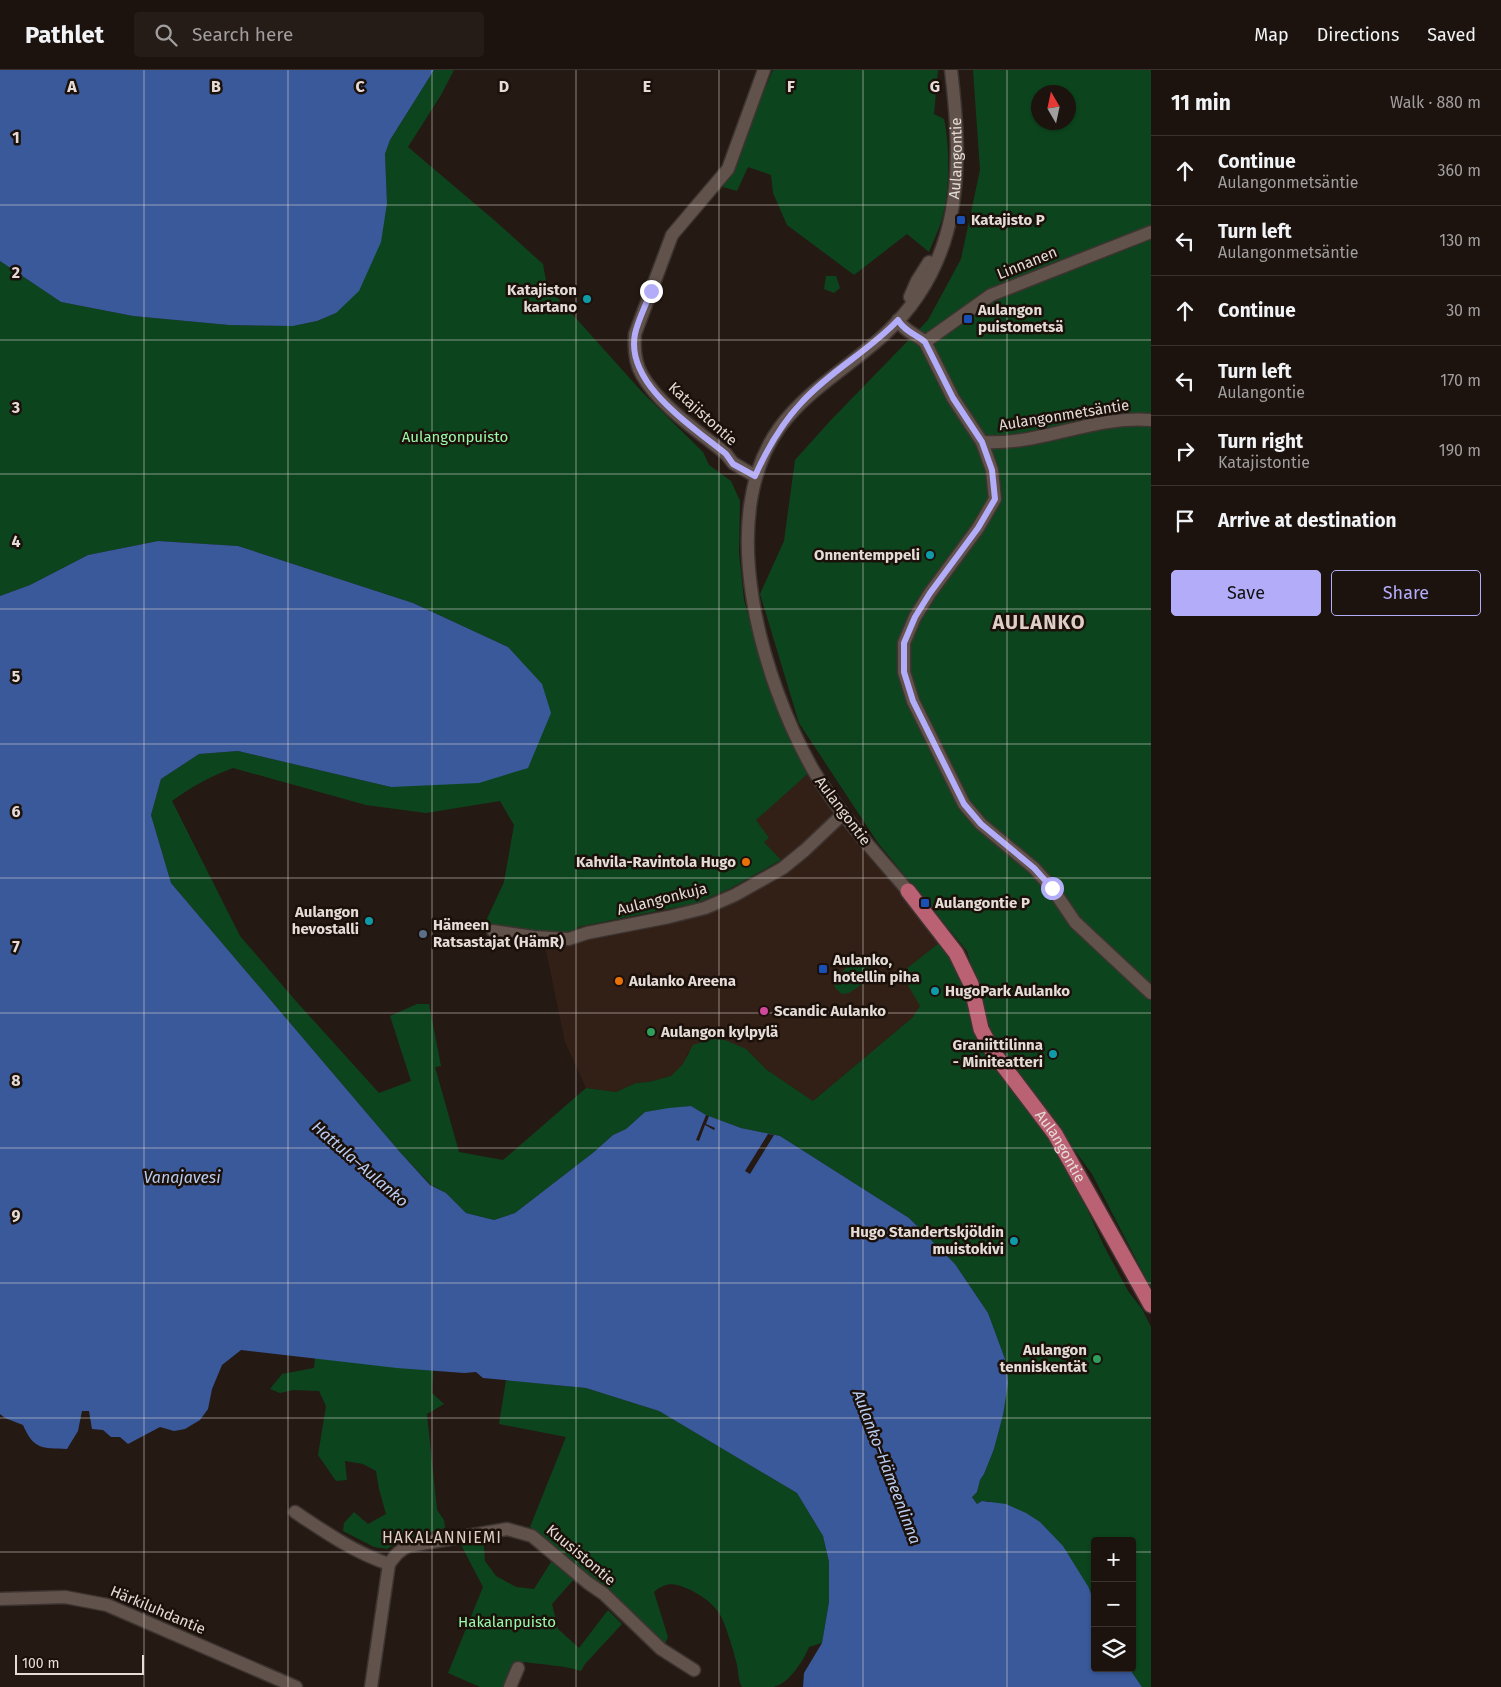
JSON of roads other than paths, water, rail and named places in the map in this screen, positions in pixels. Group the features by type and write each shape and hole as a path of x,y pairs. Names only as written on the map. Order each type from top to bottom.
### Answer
{"main road":[{"name":"Aulangontie","path":"908,890 956,953 971,984 981,1028 993,1052 1056,1134 1151,1305"}],"street":[{"name":"Katajistontie","path":"755,476 733,464 726,454 666,405 641,374 637,364 634,345 635,334 672,235 728,169 764,70"},
{"name":"Aulangontie","path":"908,890 842,815 812,769 797,739 772,673 759,630 750,584 746,534 755,476 779,428 802,401 867,350 898,320 908,308 911,292 917,281 943,244 953,209 958,165 956,107 951,70"},
{"name":"Linnanen","path":"922,340 991,295 1151,232"},
{"name":"Aulangonmetsäntie","path":"898,320 914,326 953,398 982,442 992,470 995,499 978,528 930,593 915,617 904,643 904,672 913,701 964,804 981,824 1034,868 1052,888 1075,922 1151,993"},
{"name":"Aulangonmetsäntie","path":"982,442 997,443 1027,440 1097,423 1137,419 1151,420"},
{"name":"Aulangonkuja","path":"493,932 569,939 587,933 670,917 705,908 735,895 783,868 842,815"},
{"path":"296,1512 364,1554 389,1564 371,1687"},
{"name":"Kuusistontie","path":"389,1564 402,1549 409,1546 507,1529 520,1531 532,1536 604,1594 661,1649 694,1670"},
{"name":"Härkiluhdantie","path":"0,1599 65,1597 107,1605 296,1687"},
{"path":"510,1687 518,1668"}],"water":[{"path":"0,70 434,70 390,140 385,154 387,203 381,242 359,291 336,313 317,321 293,326 229,325 133,316 61,302 0,261"},
{"name":"Vanajavesi","path":"158,541 238,546 413,603 508,647 542,684 551,713 528,768 479,783 391,787 238,751 199,754 161,779 151,815 171,883 399,1151 430,1185 446,1193 466,1213 494,1220 515,1213 613,1135 626,1129 645,1112 691,1106 706,1115 741,1128 780,1136 909,1218 955,1264 988,1313 1005,1359 1008,1383 1003,1415 994,1449 980,1480 977,1492 972,1497 977,1504 982,1501 1006,1504 1026,1513 1040,1522 1063,1546 1091,1594 1091,1672 1132,1672 1142,1687 803,1687 804,1673 822,1643 829,1602 829,1562 823,1536 797,1493 659,1411 586,1388 483,1378 476,1372 464,1373 397,1368 241,1350 222,1365 212,1389 208,1409 200,1420 185,1429 174,1431 160,1427 128,1444 120,1437 111,1437 103,1430 92,1429 89,1411 82,1411 78,1431 67,1449 45,1448 31,1439 23,1425 0,1414 0,596 30,585 88,555"}],"place":[{"name":"Katajisto P","path":"961,220"},
{"name":"Katajiston kartano","path":"587,299"},
{"name":"Aulangon puistometsä","path":"968,319"},
{"name":"Onnentemppeli","path":"930,555"},
{"name":"Kahvila-Ravintola Hugo","path":"746,862"},
{"name":"Aulangontie P","path":"925,903"},
{"name":"Aulangon hevostalli","path":"369,921"},
{"name":"Hämeen Ratsastajat (HämR)","path":"423,934"},
{"name":"Aulanko, hotellin piha","path":"823,969"},
{"name":"Aulanko Areena","path":"619,981"},
{"name":"HugoPark Aulanko","path":"935,991"},
{"name":"Scandic Aulanko","path":"764,1011"},
{"name":"Aulangon kylpylä","path":"651,1032"},
{"name":"Graniittilinna - Miniteatteri","path":"1053,1054"},
{"name":"Hugo Standertskjöldin muistokivi","path":"1014,1241"},
{"name":"Aulangon tenniskentät","path":"1097,1359"}],"district":[{"name":"AULANKO","path":"1039,622"},
{"name":"HAKALANNIEMI","path":"442,1537"}],"park label":[{"name":"Aulangonpuisto","path":"455,437"},
{"name":"Hakalanpuisto","path":"507,1622"}],"water label":[{"name":"Hattula–Aulanko","path":"360,1164"},
{"name":"Aulanko–Hämeenlinna","path":"887,1467"}]}
